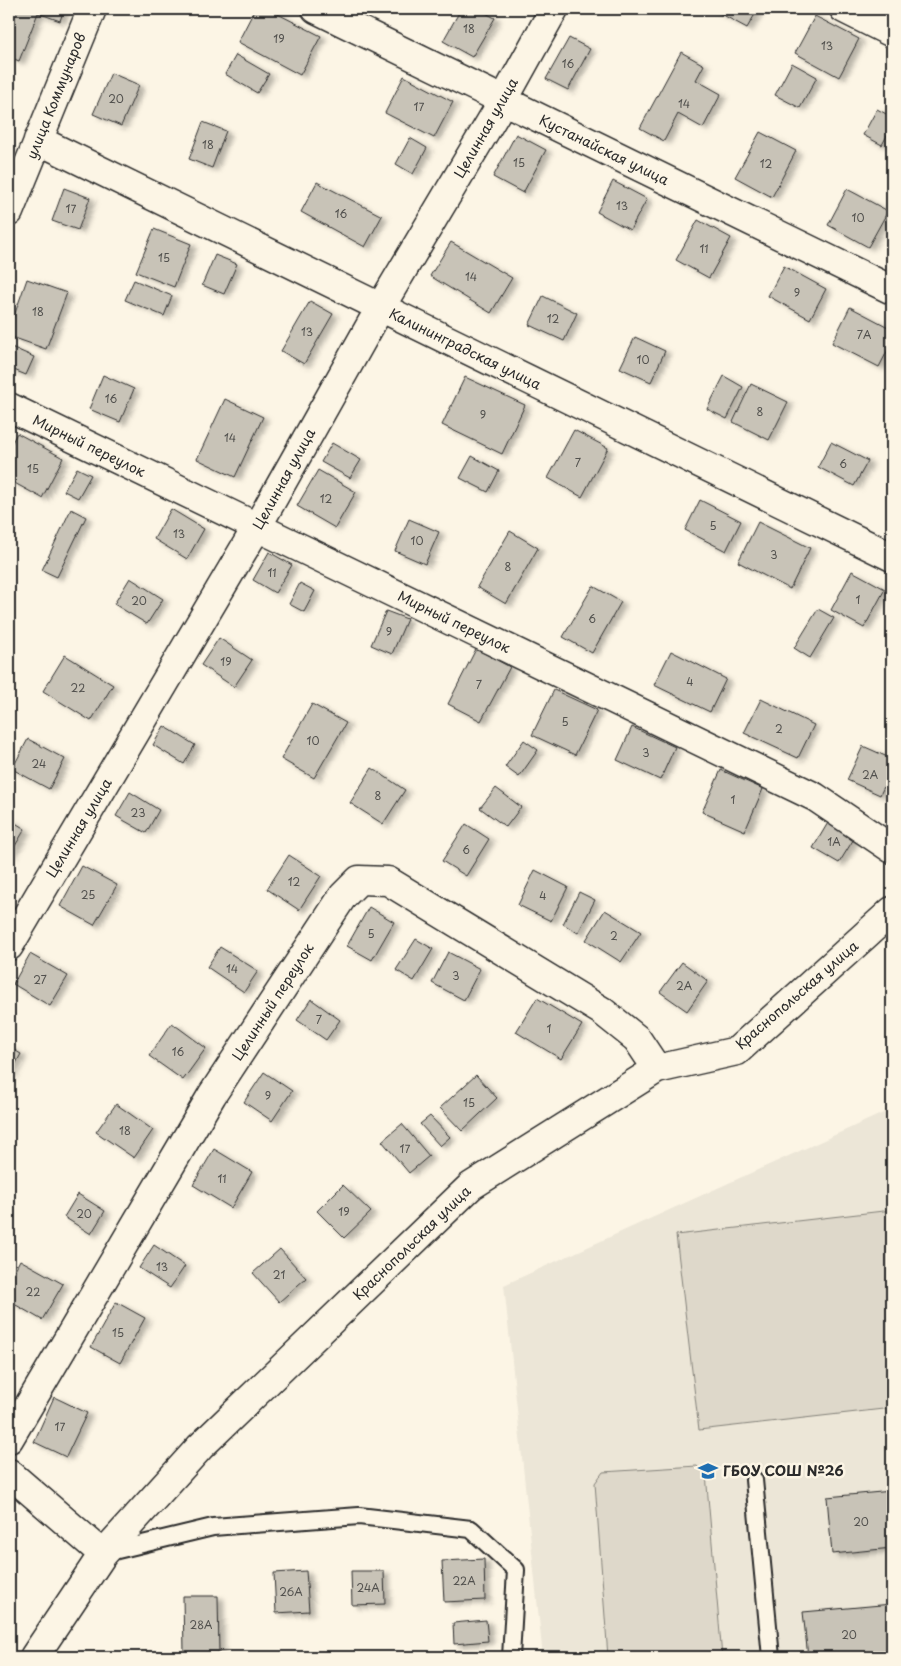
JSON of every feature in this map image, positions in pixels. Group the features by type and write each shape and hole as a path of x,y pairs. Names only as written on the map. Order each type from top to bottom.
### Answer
{"street":[{"name":"улица Коммунаров","path":"9,212 92,9"},
{"name":"Кустанайская улица","path":"316,9 892,290"},
{"name":"Целинная улица","path":"9,946 257,527 380,308 503,101 554,9"},
{"path":"844,9 892,33"},
{"name":"Калининградская улица","path":"38,140 892,557"},
{"name":"Мирный переулок","path":"9,407 814,797 892,849"},
{"name":"Целинный переулок","path":"9,1439 212,1095 343,896 359,880 388,881 602,1011 637,1039 657,1069"},
{"name":"Краснопольская улица","path":"34,1657 103,1554 200,1447 471,1186 657,1069 737,1051 892,910"},
{"path":"9,1473 103,1554"}],"lane":[{"path":"754,1480 771,1657"},
{"path":"103,1554 213,1527 358,1516 472,1529 516,1570 511,1657"}],"shaded area":[{"name":"ГБОУ СОШ №26","path":"892,1109 892,1657 543,1657 504,1285"},
{"path":"892,1210 892,1408 699,1430 676,1235"},
{"path":"697,1466 706,1474 722,1657 608,1657 595,1483 603,1472"}],"building":[{"path":"9,9 64,9 60,21 38,13 19,61 9,57"},
{"path":"255,9 268,9 321,36 300,75 238,42"},
{"path":"461,9 478,9 495,18 472,57 443,41"},
{"path":"712,9 758,9 747,28"},
{"path":"815,16 859,39 839,77 795,53"},
{"path":"569,38 590,49 568,90 546,79"},
{"path":"681,52 704,65 696,80 721,94 703,128 678,114 664,141 640,128"},
{"path":"236,55 269,74 257,93 225,74"},
{"path":"792,63 817,77 800,108 775,95"},
{"path":"111,73 139,85 121,126 93,114"},
{"path":"404,76 453,102 434,138 385,113"},
{"path":"877,109 892,117 892,126 882,145 863,135"},
{"path":"203,122 226,131 212,168 189,159"},
{"path":"760,132 796,151 772,197 735,177"},
{"path":"516,134 546,150 523,193 493,177"},
{"path":"410,138 427,148 413,174 396,164"},
{"path":"613,181 647,199 630,230 597,212"},
{"path":"317,182 382,216 365,247 301,212"},
{"path":"64,188 90,198 78,230 52,221"},
{"path":"847,189 888,211 868,247 828,225"},
{"path":"698,220 731,238 709,278 676,260"},
{"path":"154,229 191,244 174,287 136,272"},
{"path":"451,242 512,278 491,313 430,276"},
{"path":"215,255 237,264 224,294 202,285"},
{"path":"784,266 826,289 810,319 768,296"},
{"path":"27,279 67,293 46,349 9,336 9,330"},
{"path":"134,280 172,296 164,316 125,300"},
{"path":"543,296 577,313 564,341 529,325"},
{"path":"310,301 333,314 304,364 281,351"},
{"path":"850,307 892,329 892,342 879,367 832,343"},
{"path":"635,337 665,351 651,382 620,368"},
{"path":"9,346 34,357 26,375 9,368"},
{"path":"103,375 134,389 120,422 89,409"},
{"path":"724,376 743,387 727,419 707,409"},
{"path":"465,377 525,405 502,454 442,425"},
{"path":"751,384 788,402 769,440 733,422"},
{"path":"225,399 263,417 235,477 197,459"},
{"path":"574,430 608,448 582,497 548,478"},
{"path":"17,433 63,458 42,498 9,480 9,448"},
{"path":"831,442 868,461 854,486 818,467"},
{"path":"332,443 361,460 350,478 321,462"},
{"path":"472,456 499,471 488,492 460,478"},
{"path":"77,468 91,475 78,498 64,491"},
{"path":"318,470 356,492 335,528 297,506"},
{"path":"700,500 741,521 726,551 685,530"},
{"path":"71,509 86,517 57,577 42,570"},
{"path":"171,509 204,529 187,559 154,539"},
{"path":"409,519 439,532 425,564 395,551"},
{"path":"758,522 810,548 790,589 738,562"},
{"path":"510,531 538,548 506,604 477,587"},
{"path":"269,552 292,565 275,593 253,580"},
{"path":"852,571 885,589 864,628 831,610"},
{"path":"130,578 163,599 147,624 114,604"},
{"path":"300,583 315,591 304,612 289,604"},
{"path":"593,586 621,602 592,653 563,637"},
{"path":"818,609 834,618 810,658 794,648"},
{"path":"386,611 407,619 392,654 371,645"},
{"path":"219,638 252,660 234,687 201,665"},
{"path":"476,649 510,667 481,721 448,704"},
{"path":"671,651 726,679 710,712 654,685"},
{"path":"65,655 113,685 91,721 43,691"},
{"path":"554,690 597,710 575,755 532,735"},
{"path":"761,699 814,725 798,758 744,733"},
{"path":"312,704 346,723 314,778 281,759"},
{"path":"164,726 195,745 184,764 153,745"},
{"path":"632,727 675,747 660,780 617,760"},
{"path":"28,739 65,759 49,789 12,769"},
{"path":"524,740 538,750 519,777 505,767"},
{"path":"863,746 892,759 892,770 880,795 847,780"},
{"path":"372,768 405,790 383,824 350,803"},
{"path":"721,770 763,789 745,831 702,812"},
{"path":"496,788 521,807 506,827 480,808"},
{"path":"130,792 159,810 146,833 116,816"},
{"path":"9,819 25,829 9,856"},
{"path":"829,821 855,837 839,863 813,848"},
{"path":"466,824 489,839 466,876 442,861"},
{"path":"289,855 321,876 299,910 267,889"},
{"path":"82,866 117,885 94,925 60,906"},
{"path":"535,870 568,887 551,921 518,905"},
{"path":"579,892 595,900 578,933 563,924"},
{"path":"369,907 394,922 372,960 347,946"},
{"path":"605,910 641,932 621,962 586,940"},
{"path":"416,939 433,949 414,981 396,970"},
{"path":"220,947 258,971 244,992 207,967"},
{"path":"448,952 480,969 464,1000 432,983"},
{"path":"30,954 68,976 50,1006 13,984"},
{"path":"682,962 708,981 687,1011 660,992"},
{"path":"537,998 582,1025 561,1059 516,1032"},
{"path":"311,999 340,1020 326,1040 297,1020"},
{"path":"172,1023 206,1048 183,1080 149,1056"},
{"path":"9,1047 21,1054 9,1076"},
{"path":"264,1072 292,1091 272,1121 244,1102"},
{"path":"476,1075 497,1098 462,1131 440,1108"},
{"path":"116,1104 153,1130 134,1158 96,1132"},
{"path":"430,1116 450,1137 440,1146 420,1124"},
{"path":"402,1124 429,1156 409,1173 382,1141"},
{"path":"214,1149 252,1172 231,1208 193,1185"},
{"path":"343,1185 371,1212 344,1238 317,1211"},
{"path":"78,1194 105,1211 91,1234 64,1217"},
{"path":"154,1245 185,1266 170,1288 139,1268"},
{"path":"280,1249 306,1278 279,1302 253,1273"},
{"path":"20,1260 63,1284 42,1320 9,1301 9,1281"},
{"path":"116,1302 145,1318 120,1363 91,1347"},
{"path":"54,1397 87,1413 66,1457 34,1442"},
{"path":"892,1491 892,1548 832,1554 827,1497"},
{"path":"484,1559 485,1600 444,1602 442,1561"},
{"path":"306,1571 309,1611 276,1613 274,1573"},
{"path":"351,1571 384,1571 385,1604 352,1605"},
{"path":"183,1596 218,1596 219,1653 184,1653"},
{"path":"892,1604 892,1657 808,1657 803,1612"},
{"path":"486,1620 488,1641 454,1644 453,1623"},
{"path":"112,1653 112,1657 84,1657 84,1655"}],"place":[{"name":"ГБОУ СОШ №26","path":"708,1471"}]}
